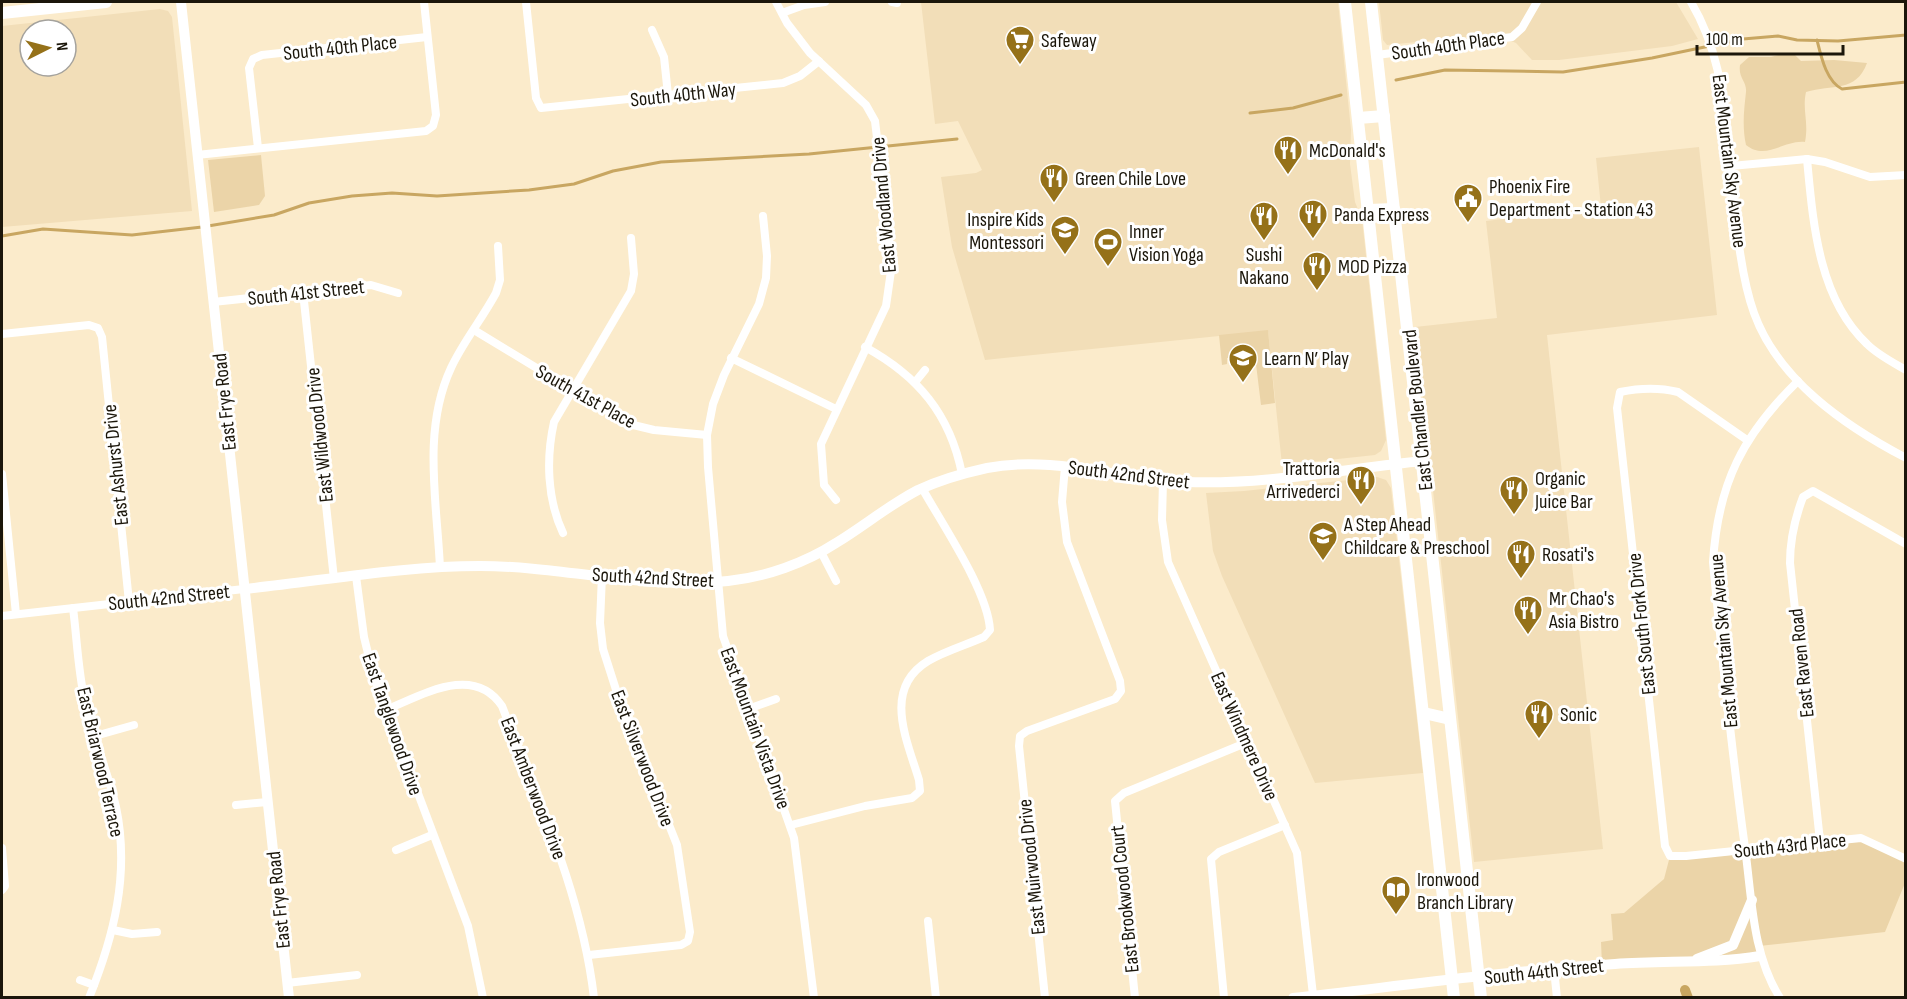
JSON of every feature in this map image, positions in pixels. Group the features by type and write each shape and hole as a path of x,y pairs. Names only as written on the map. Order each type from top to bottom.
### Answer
{"main road":[{"path":"2,13 106,2"},
{"name":"East Chandler Boulevard","path":"1345,2 1454,998"},
{"name":"East Chandler Boulevard","path":"1371,2 1481,998"},
{"path":"1358,117 1384,116"},
{"path":"1369,210 1394,209"},
{"path":"1424,713 1450,719"}],"street":[{"name":"East Frye Road","path":"181,2 289,998"},
{"path":"197,155 426,131 432,126 436,116 424,2"},
{"name":"South 40th Way","path":"526,2 536,98 541,108 783,83 800,76 819,61"},
{"name":"East Woodland Drive","path":"776,2 810,53 872,112 880,153 891,276 886,306 821,444 824,485 836,500"},
{"path":"782,13 804,5 825,2"},
{"name":"South 40th Place","path":"1377,55 1512,37 1522,28 1537,2"},
{"name":"East Mountain Sky Avenue","path":"1691,2 1709,36 1722,83 1746,286 1753,312 1779,357 1798,381 1773,406 1747,440 1722,500 1714,536 1713,562 1760,956 1780,998"},
{"path":"652,30 664,57 668,95"},
{"name":"South 40th Place","path":"258,148 249,68 253,58 262,55 427,37"},
{"path":"1808,159 1826,274 1835,302 1848,323 1869,345 1905,370"},
{"path":"1731,166 1808,159 1825,162 1870,177 1905,175"},
{"name":"East Mountain Vista Drive","path":"763,216 767,256 766,278 759,303 717,390 707,435 723,636 791,825 800,868 814,998"},
{"path":"563,533 554,515 551,494 550,440 554,422 632,291 634,260 631,238"},
{"path":"440,568 434,433 442,391 450,369 496,294 500,280 498,246"},
{"name":"South 41st Street","path":"213,302 371,285 398,293"},
{"name":"East Wildwood Drive","path":"303,292 334,579"},
{"name":"East Ashurst Drive","path":"2,334 89,325 98,328 102,337 129,602"},
{"name":"South 41st Place","path":"474,330 629,424 642,428 707,435"},
{"path":"865,347 896,365 916,381 946,426 962,474"},
{"path":"731,358 836,409"},
{"path":"916,381 925,370"},
{"path":"1798,381 1847,423 1905,458"},
{"name":"East South Fork Drive","path":"1670,855 1665,846 1618,420 1620,392 1644,389 1678,392 1747,440"},
{"name":"South 42nd Street","path":"2,615 440,568 504,567 688,583 717,582 763,574 821,552 922,489 962,474 1009,465 1065,466 1163,481 1240,481 1422,461"},
{"name":"East Muirwood Drive","path":"1046,998 1018,746 1020,736 1027,731 1115,699 1121,691 1120,681 1067,542 1062,502 1065,466"},
{"path":"2,474 16,614"},
{"name":"East Windmere Drive","path":"1163,481 1162,520 1168,562 1285,825 1300,866 1313,995"},
{"path":"791,825 865,806 912,798 920,791 900,713 906,685 915,671 928,661 984,637 990,630 989,619 976,586 922,489"},
{"name":"East Raven Road","path":"1820,842 1790,563 1790,546 1797,513 1803,497 1813,491 1905,544"},
{"path":"821,552 837,581"},
{"name":"East Silverwood Drive","path":"589,955 681,945 688,941 690,932 685,886 677,845 618,696 603,649 600,623 602,575"},
{"name":"East Tanglewood Drive","path":"356,576 364,637 385,710 468,926 483,998"},
{"name":"East Briarwood Terrace","path":"73,608 81,681 119,827 122,874 113,930 88,998"},
{"name":"East Amberwood Drive","path":"385,710 461,683 484,688 495,696 502,706 566,872 589,955 594,998"},
{"path":"748,709 777,699"},
{"path":"95,736 134,725"},
{"name":"East Brookwood Court","path":"1135,998 1115,801 1124,793 1248,742"},
{"path":"236,806 267,802"},
{"path":"1224,998 1211,859 1219,852 1285,825"},
{"path":"396,850 432,836"},
{"name":"South 43rd Place","path":"1670,855 1686,856 1861,838 1905,859"},
{"path":"2,848 3,888"},
{"path":"1688,962 1733,945 1740,934 1752,900"},
{"path":"928,921 936,998"},
{"path":"113,930 132,934 157,932"},
{"name":"South 44th Street","path":"1293,998 1554,969 1617,964 1724,962 1760,956"},
{"path":"1554,969 1557,998"},
{"path":"287,983 357,975"},
{"path":"80,980 94,985"}],"shaded area":[{"path":"921,2 1338,2 1351,130 1350,164 1355,202 1362,219 1386,440 1381,451 1375,455 1282,465 1268,331 985,360 952,247 941,177 976,173 982,170 958,121 935,124"},
{"path":"1379,2 1676,2 1698,39 1672,46 1559,60 1532,60 1516,43 1495,34 1387,45 1383,40"},
{"path":"160,9 168,11 172,17 192,211 2,227 2,26 18,24 18,78 78,78 76,18"},
{"path":"1786,53 1794,54 1801,61 1834,60 1867,63 1862,73 1850,83 1806,92 1805,142 1797,142 1768,151 1753,149 1746,145 1744,118 1746,88 1740,73 1740,65 1749,57 1771,57"},
{"path":"1699,147 1717,315 1547,335 1603,849 1474,862 1415,327 1497,318 1486,221 1601,207 1596,158"},
{"path":"261,155 265,196 259,205 214,212 208,160"},
{"path":"1268,330 1275,403 1261,405 1255,356 1227,358 1227,364 1222,365 1219,335"},
{"path":"1377,477 1386,480 1391,488 1423,773 1315,783 1222,576 1213,551 1206,493"},
{"path":"1861,838 1905,859 1905,883 1885,932 1759,946 1760,956 1602,965 1601,942 1613,940 1611,914 1624,913 1664,879 1670,856"}],"waterway":[{"path":"1396,80 1445,70 1563,72 1652,58 1743,39 1778,36 1797,40 1838,41 1906,35"},
{"path":"1817,40 1828,74 1842,89 1906,82"},
{"path":"1250,113 1293,108 1341,95"},
{"path":"208,226 274,215 309,203 352,196 392,193 437,196 529,190 574,184 613,171 661,162 809,154 957,139"},
{"path":"2,236 43,229 132,235 202,227"},
{"path":"1685,990 1688,998"}],"place":[{"name":"Safeway","path":"1020,66"},
{"name":"McDonald's","path":"1288,176"},
{"name":"Green Chile Love","path":"1054,204"},
{"name":"Phoenix Fire Department - Station 43","path":"1468,224"},
{"name":"Panda Express","path":"1313,240"},
{"name":"Sushi Nakano","path":"1264,242"},
{"name":"Inspire Kids Montessori","path":"1065,256"},
{"name":"Inner Vision Yoga","path":"1108,268"},
{"name":"MOD Pizza","path":"1317,292"},
{"name":"Learn N’ Play","path":"1243,384"},
{"name":"Trattoria Arrivederci","path":"1361,506"},
{"name":"Organic Juice Bar","path":"1514,516"},
{"name":"A Step Ahead Childcare & Preschool","path":"1323,562"},
{"name":"Rosati's","path":"1521,580"},
{"name":"Mr Chao's Asia Bistro","path":"1528,636"},
{"name":"Sonic","path":"1539,740"},
{"name":"Ironwood Branch Library","path":"1396,916"}]}
